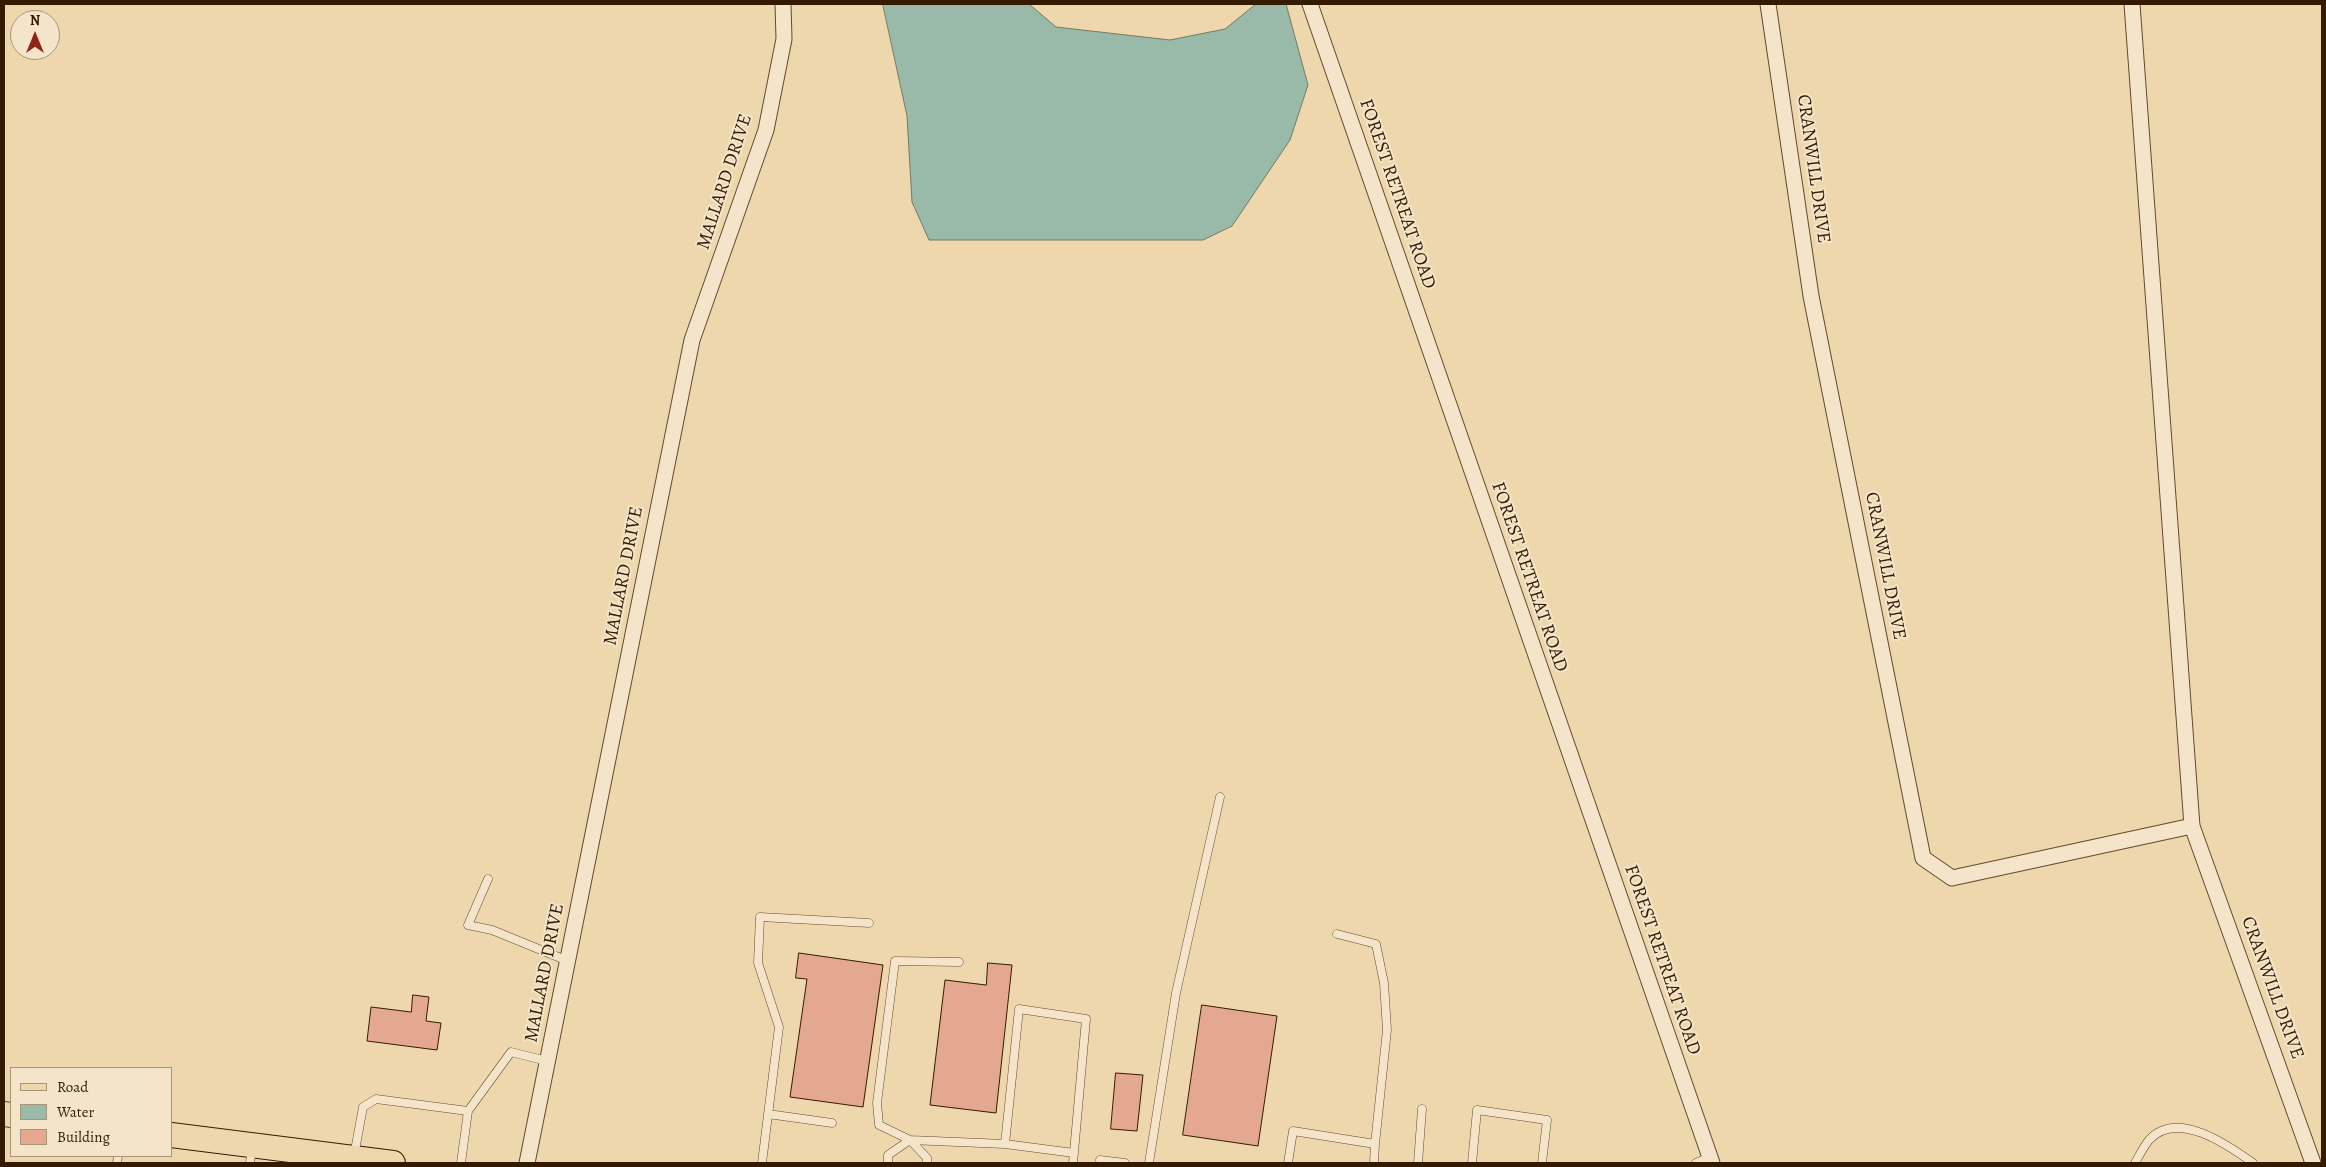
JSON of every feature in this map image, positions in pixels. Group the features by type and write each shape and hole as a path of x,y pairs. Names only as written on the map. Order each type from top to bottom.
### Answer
{"main road":[{"path":"172,1135 251,1154 353,1158 394,1163"}],"street":[{"name":"MALLARD DRIVE","path":"527,1163 692,340 766,130 784,39 783,4"},
{"name":"FOREST RETREAT ROAD","path":"1310,4 1711,1160"},
{"name":"CRANWILL DRIVE","path":"1768,4 1811,296 1922,858 1952,878 2192,826"},
{"name":"CRANWILL DRIVE","path":"2132,4 2192,826 2313,1163"}],"lane":[{"path":"1149,1163 1178,984 1220,797"},
{"path":"488,879 468,925 492,930 568,961"},
{"path":"762,1163 779,1027 758,963 760,917 869,923"},
{"path":"1337,934 1376,944 1384,983 1387,1030 1374,1163"},
{"path":"927,1163 927,1158 910,1140 880,1125 877,1103 895,961 959,962"},
{"path":"1005,1144 1019,1008 1086,1019 1073,1163"},
{"path":"461,1163 468,1111 511,1052 547,1061"},
{"path":"353,1158 363,1106 376,1099 468,1111"},
{"path":"1418,1163 1422,1109"},
{"path":"1472,1163 1477,1110 1547,1120 1542,1163"},
{"path":"768,1114 832,1123"},
{"path":"2135,1163 2150,1139 2169,1129 2203,1133 2231,1147 2253,1163"},
{"path":"1288,1163 1293,1131 1375,1144"},
{"path":"888,1163 888,1155 910,1140 1005,1144 1074,1153"},
{"path":"1100,1160 1125,1163"},
{"path":"1696,1163 1711,1160"}],"water":[{"path":"883,4 1029,4 1056,27 1170,40 1225,29 1256,4 1286,4 1308,85 1290,140 1232,226 1203,240 929,240 912,202 907,116"}],"building":[{"path":"799,953 883,965 863,1107 790,1097 807,979 796,978"},
{"path":"988,963 1012,965 996,1113 930,1105 945,980 986,985"},
{"path":"413,995 429,997 426,1021 441,1023 437,1050 367,1041 371,1007 411,1012"},
{"path":"1202,1005 1277,1016 1258,1146 1183,1135"},
{"path":"1116,1073 1143,1075 1137,1131 1111,1129"}]}
